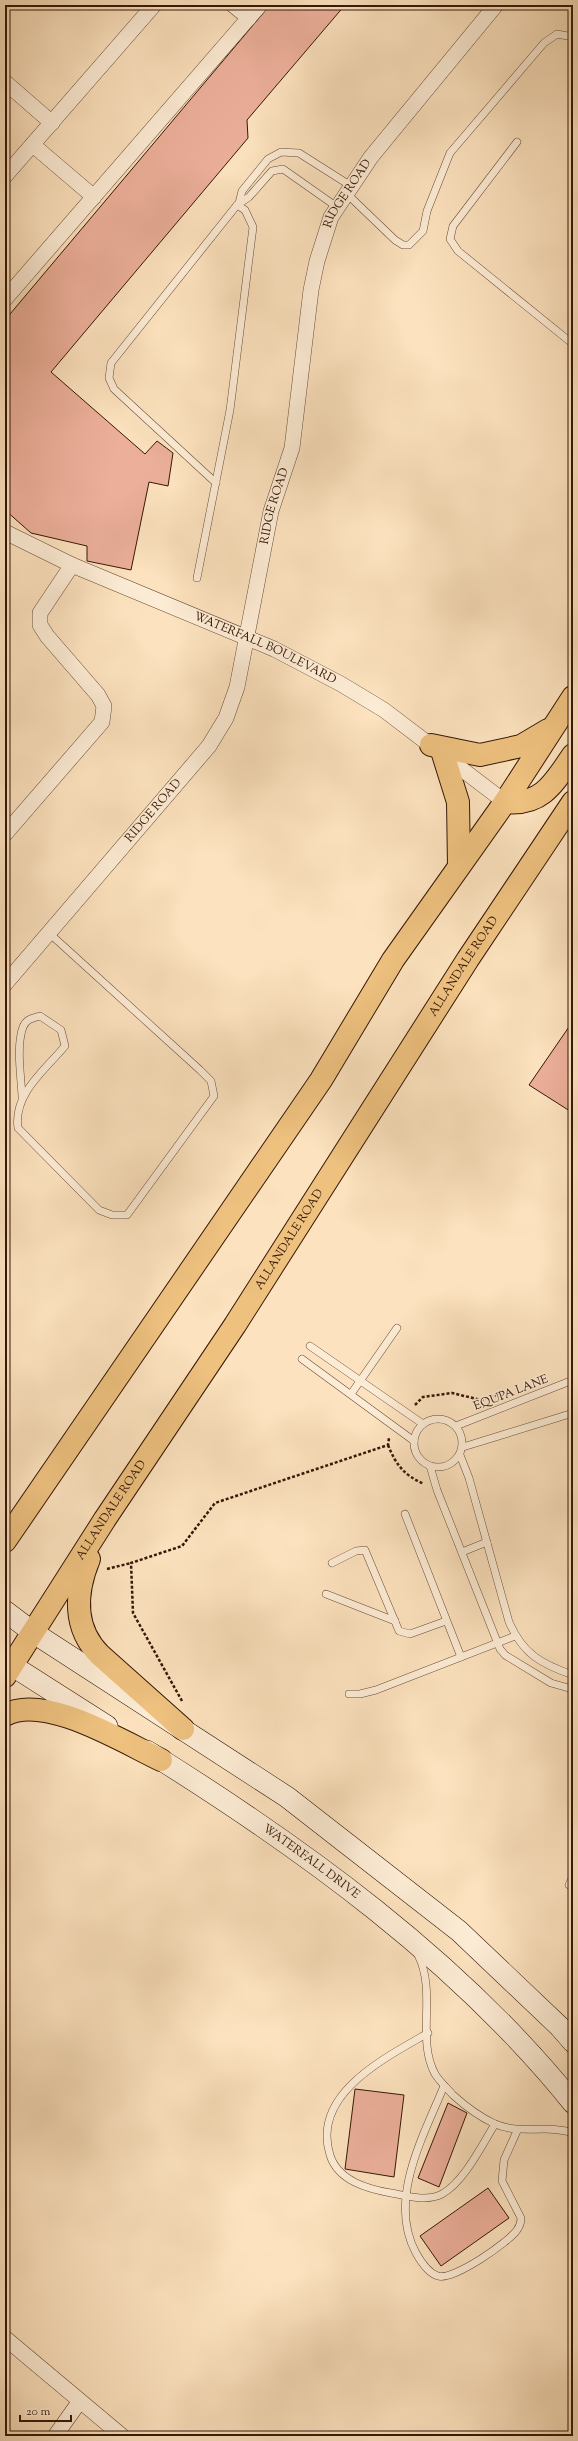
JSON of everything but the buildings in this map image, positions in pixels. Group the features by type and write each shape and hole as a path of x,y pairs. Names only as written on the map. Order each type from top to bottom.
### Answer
{"main road":[{"path":"5,1542 321,1080 393,960 505,802 573,697"},
{"path":"459,866 458,802 437,749 480,755 521,746 552,728"},
{"path":"505,802 518,803 535,799 551,786 573,755"},
{"name":"ALLANDALE ROAD","path":"7,1667 34,1633 105,1519 235,1325 468,959 573,802"},
{"path":"5,1520 46,1480"},
{"path":"105,1519 83,1574 78,1613 83,1632 90,1646 100,1656 183,1729"},
{"path":"5,1611 34,1633 287,1797 417,1896 459,1931 569,2036"},
{"name":"WATERFALL DRIVE","path":"7,1667 188,1775 371,1906 481,2002 573,2103"},
{"path":"5,1715 21,1709 32,1708 65,1715 161,1760"}],"street":[{"path":"5,176 154,5"},
{"path":"233,5 249,18"},
{"path":"5,299 260,5"},
{"name":"RIDGE ROAD","path":"5,984 209,746 226,718 237,687 272,511 292,448 311,290 317,261 331,217 371,157 496,5"},
{"path":"5,82 52,123"},
{"path":"33,145 94,197"},
{"name":"WATERFALL BOULEVARD","path":"5,532 72,566 246,637 341,684 384,710 505,802"},
{"path":"5,834 102,722 104,706 98,695 46,636 40,625 40,613 72,566"},
{"path":"5,2338 122,2436"},
{"path":"55,2436 80,2401"}],"lane":[{"path":"238,204 242,191 268,159 281,152 299,153 348,190 395,240 403,245 409,245 423,231 428,211 450,153 544,42 557,34 573,37"},
{"path":"517,142 453,226 450,239 458,251 573,344"},
{"path":"216,483 114,389 109,378 111,363 238,204 250,197 272,171 277,169 289,173 338,207"},
{"path":"197,578 230,410 253,228 245,210 238,204"},
{"path":"22,1096 19,1058 23,1027 30,1018 40,1016 61,1030 65,1046 22,1096 16,1114 18,1128 99,1210 112,1215 127,1215 214,1096 211,1081 200,1070 49,933"},
{"path":"351,1394 359,1380 397,1328"},
{"path":"310,1346 406,1414 423,1424"},
{"path":"302,1359 397,1427 414,1441"},
{"name":"EQUPA LANE","path":"456,1426 573,1380"},
{"path":"463,1447 573,1413"},
{"path":"430,1466 447,1466 460,1455 463,1447 462,1436 456,1426 442,1418 434,1419 423,1424 415,1434 414,1441 418,1456 430,1466 437,1490 497,1643 505,1655 550,1683 573,1689 573,1722"},
{"path":"460,1455 469,1478 515,1636 530,1654 544,1663 573,1675"},
{"path":"405,1514 460,1657"},
{"path":"462,1552 487,1542"},
{"path":"332,1563 356,1551 365,1550 399,1631 410,1634 446,1621"},
{"path":"326,1594 395,1621"},
{"path":"349,1694 360,1694 376,1690 515,1636"},
{"path":"568,1885 573,1876"},
{"path":"412,1942 424,1966 427,1980 428,2033 434,2069 444,2086 464,2105 495,2124 517,2131 547,2130 573,2133"},
{"path":"428,2033 381,2061 354,2083 341,2096 335,2106 327,2129 327,2144 338,2169 362,2186 406,2196 427,2198 449,2189 460,2178 495,2124"},
{"path":"444,2086 414,2158 406,2196 408,2235 419,2258 430,2272 438,2276 451,2276 488,2254 518,2229 521,2218 502,2181 504,2160 517,2131"}],"path":[{"path":"406,1414 423,1397 452,1393 481,1400 511,1390"},
{"path":"397,1427 390,1436 388,1445 396,1464 404,1472 437,1490"},
{"path":"183,1702 133,1613 131,1563 182,1546 215,1502 388,1445"}]}
